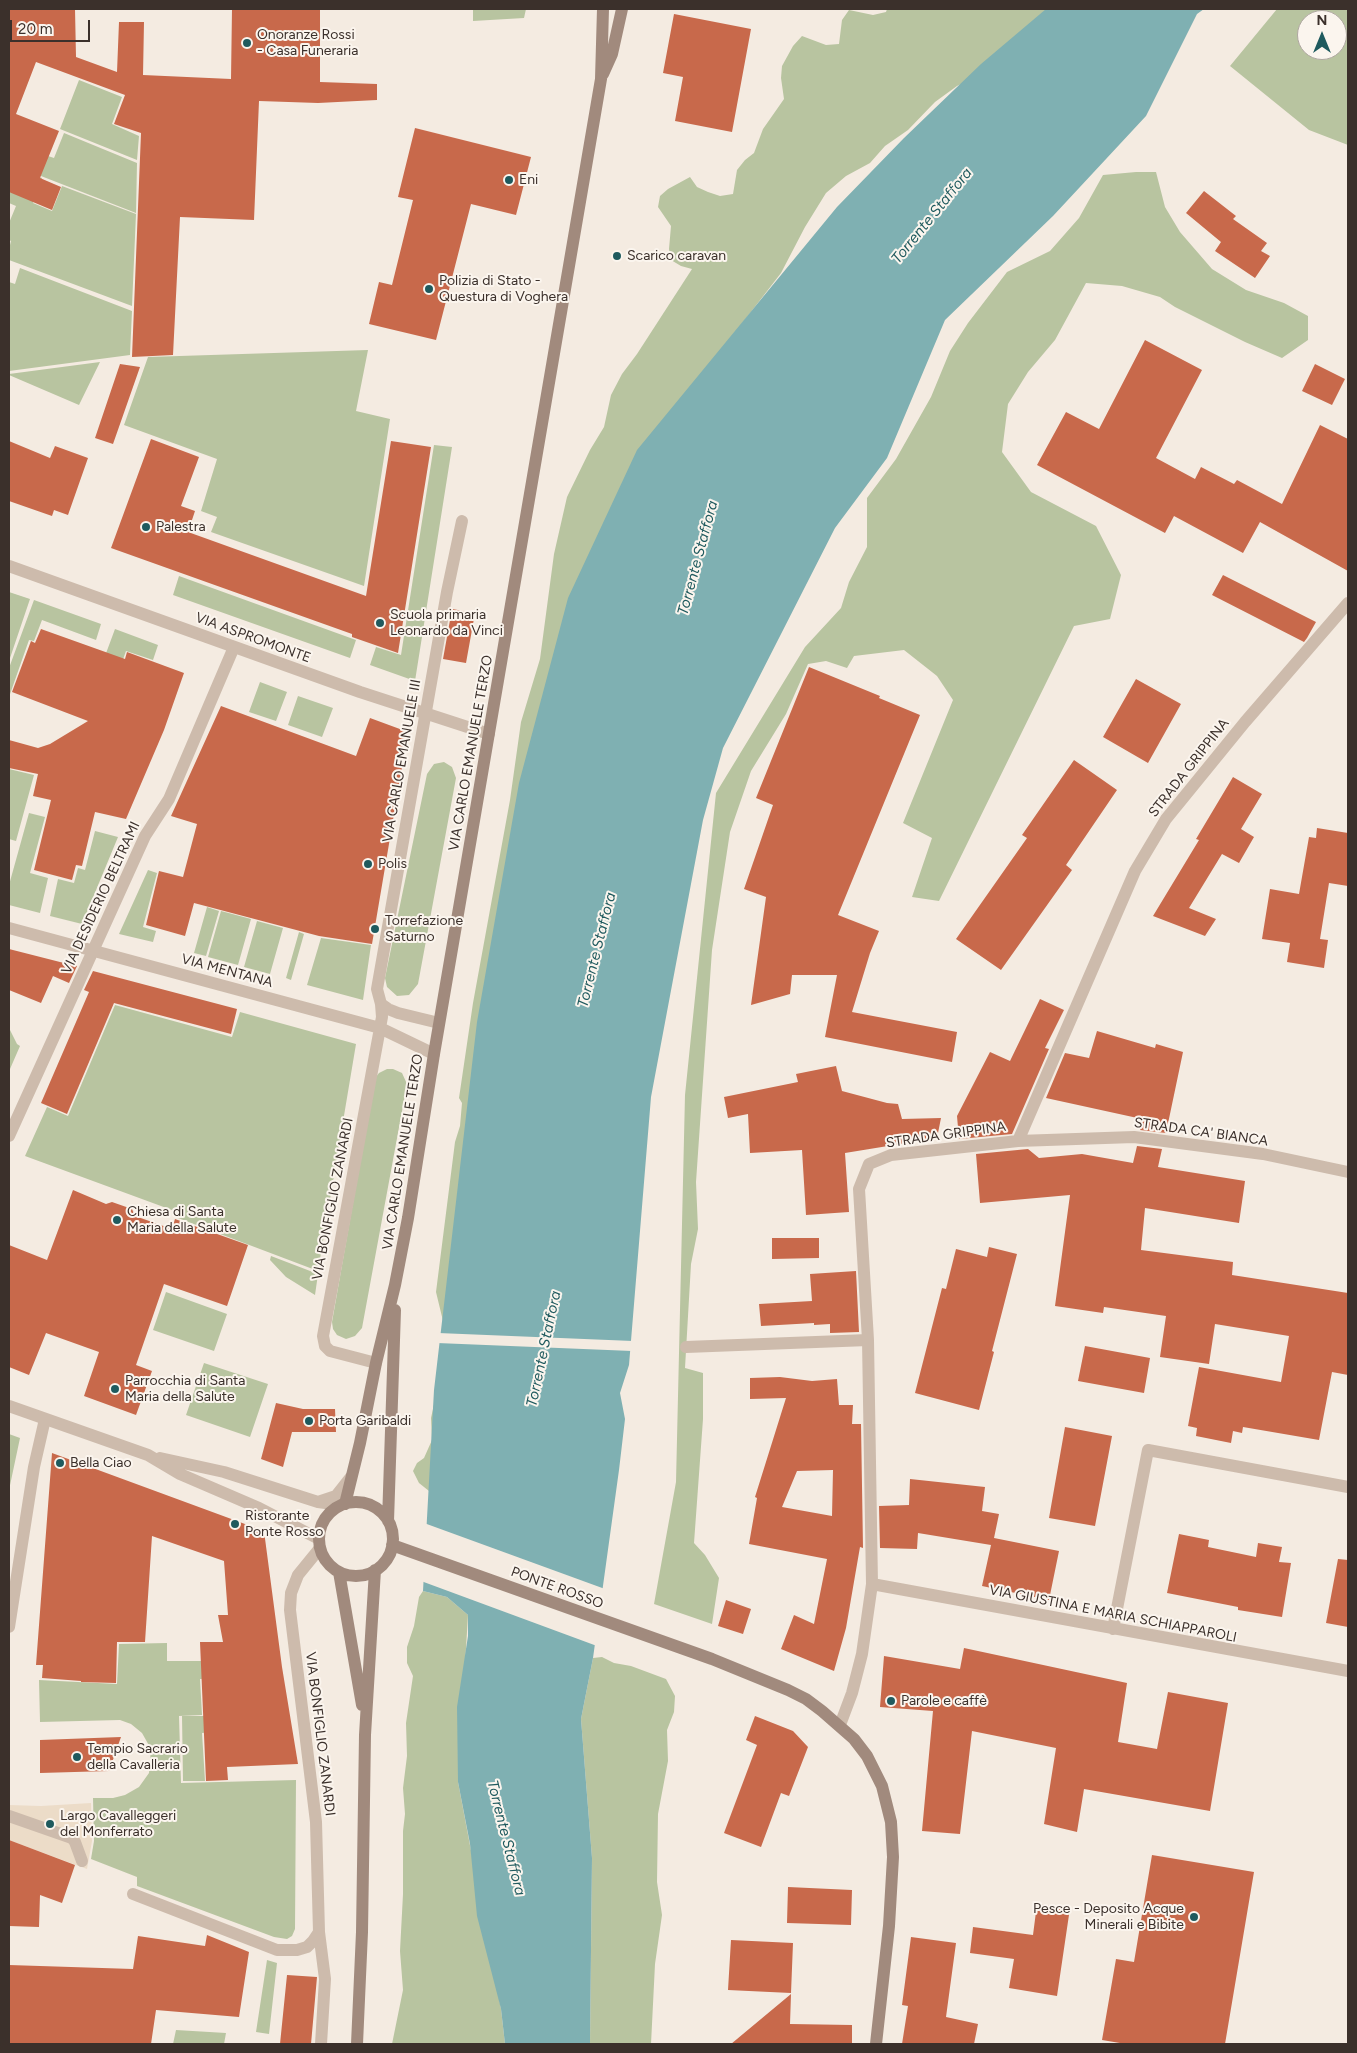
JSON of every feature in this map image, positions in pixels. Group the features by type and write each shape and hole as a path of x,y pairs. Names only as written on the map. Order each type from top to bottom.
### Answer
{"main road":[{"name":"VIA CARLO EMANUELE TERZO","path":"342,1504 360,1444 408,1218 439,1024 601,79 603,9"},
{"name":"VIA CARLO EMANUELE TERZO","path":"601,79 612,54 622,9"},
{"name":"VIA CARLO EMANUELE TERZO","path":"388,1521 395,1285"},
{"path":"361,1502 370,1505 383,1514 388,1521 391,1529 392,1545 389,1555 383,1564 375,1570 357,1576 340,1572 324,1558 319,1543 325,1519 342,1504 361,1502"},
{"name":"PONTE ROSSO","path":"392,1545 712,1659 794,1693 806,1699 840,1725 854,1739 866,1756 882,1786 891,1822 893,1857 876,2044"},
{"path":"357,2044 362,1922 365,1735 375,1570"},
{"path":"340,1572 365,1735"}],"street":[{"name":"VIA CARLO EMANUELE III","path":"381,1004 377,988 462,521"},
{"name":"VIA ASPROMONTE","path":"9,566 234,647 489,734"},
{"name":"STRADA GRIPPINA","path":"840,1725 852,1693 862,1654 872,1584 868,1340 859,1189 869,1164 891,1155 1018,1141 1136,871 1166,819 1235,734 1348,603"},
{"name":"VIA DESIDERIO BELTRAMI","path":"9,1136 92,950 151,824 169,799 234,647"},
{"name":"VIA MENTANA","path":"9,928 380,1028 434,1054"},
{"path":"381,1004 398,1013 439,1024"},
{"name":"VIA BONFIGLIO ZANARDI","path":"376,1363 330,1351 325,1346 323,1336 382,1017 381,1004"},
{"name":"STRADA CA' BIANCA","path":"1018,1141 1134,1137 1262,1154 1348,1172"},
{"path":"686,1347 868,1340"},
{"path":"9,1406 148,1455 224,1472 318,1502 342,1504"},
{"path":"9,1627 34,1467 46,1419"},
{"path":"1113,1629 1148,1450 1348,1487"},
{"path":"148,1455 180,1474 258,1508 319,1543"},
{"path":"318,1502 336,1496 352,1475"},
{"name":"VIA BONFIGLIO ZANARDI","path":"319,1543 298,1575 291,1593 290,1610 316,1822 319,1932 325,1978 321,2044"},
{"name":"VIA GIUSTINA E MARIA SCHIAPPAROLI","path":"872,1584 1348,1671"},
{"path":"9,1816 72,1838 82,1861"},
{"path":"133,1894 277,1950 297,1950 308,1947 319,1932"}],"green space":[{"path":"473,9 526,9 524,18 473,21"},
{"path":"887,9 1058,9 982,74 957,86 935,102 908,130 885,146 870,163 846,176 826,193 805,227 781,273 720,352 429,1491 419,1483 413,1471 417,1463 424,1458 432,1440 431,1418 437,1391 443,1321 436,1292 455,1142 460,1126 462,1103 459,1098 473,1003 510,800 521,722 540,659 554,554 567,497 590,450 604,427 611,395 622,374 692,269 681,266 671,260 669,249 671,226 658,207 660,196 668,189 690,177 697,187 708,192 720,196 733,194 737,170 754,153 763,129 784,99 781,78 782,66 793,46 802,36 826,45 839,44 842,20 849,10 873,15 886,12"},
{"path":"1277,9 1348,9 1348,145 1309,130 1230,66"},
{"path":"79,80 122,97 112,124 139,136 137,160 60,129"},
{"path":"64,133 137,163 136,213 23,169 30,150 54,158"},
{"path":"22,171 42,178 33,203 52,211 62,186 136,214 132,306 9,260 11,241 9,240 9,223 16,206 9,203 9,187 15,189"},
{"path":"1156,172 1165,207 1180,232 1212,269 1246,290 1284,303 1308,316 1308,340 1282,358 1175,307 1160,297 1122,286 1086,283 1055,340 1028,372 1008,404 1002,452 1031,492 1096,526 1121,575 1110,619 1074,626 939,901 912,897 932,838 903,823 953,700 937,676 904,650 854,656 847,668 826,661 808,664 786,714 751,771 730,832 712,950 696,1182 698,1229 691,1264 685,1368 703,1373 703,1419 694,1543 705,1555 719,1578 712,1624 654,1604 676,1482 685,1095 716,793 805,647 841,608 849,582 867,547 867,498 896,459 931,397 950,351 968,323 1007,272 1050,251 1079,218 1103,175"},
{"path":"20,268 132,311 130,355 9,371 9,282 15,284"},
{"path":"368,350 356,411 390,419 364,586 211,532 217,517 201,511 217,459 124,425 148,357"},
{"path":"100,362 79,405 9,375 9,374"},
{"path":"434,445 452,447 415,681 370,665 376,647 401,655"},
{"path":"179,576 356,640 350,658 173,595"},
{"path":"9,592 30,599 9,661"},
{"path":"34,600 101,624 96,640 42,620 34,641 29,640 9,697 9,668"},
{"path":"115,629 158,645 153,660 126,651 102,718 88,702"},
{"path":"260,682 287,692 276,721 249,712"},
{"path":"298,696 333,708 322,737 288,725"},
{"path":"444,762 452,767 456,778 418,984 409,995 397,996 387,987 385,978 427,774 434,764"},
{"path":"9,769 34,775 16,841 9,839"},
{"path":"29,813 45,817 30,873 48,878 40,913 9,905 9,885"},
{"path":"95,831 118,837 82,924 50,916 58,879 74,883 78,868 85,870"},
{"path":"148,870 157,873 143,927 156,931 153,942 119,934"},
{"path":"207,907 219,911 206,956 194,953"},
{"path":"221,911 251,919 238,965 208,957"},
{"path":"257,921 283,928 270,974 244,967"},
{"path":"299,932 304,934 291,980 286,978"},
{"path":"321,938 371,945 363,1000 307,985"},
{"path":"115,1005 232,1037 240,1012 356,1044 318,1271 178,1218 180,1213 25,1156 47,1107 68,1116"},
{"path":"9,1028 17,1044 20,1046 10,1069 9,1068"},
{"path":"387,1069 393,1069 402,1073 407,1084 362,1328 355,1336 346,1339 337,1335 333,1329 332,1322 375,1078 379,1073"},
{"path":"271,1256 318,1274 315,1295 286,1277 270,1260"},
{"path":"166,1292 227,1314 214,1351 153,1330"},
{"path":"204,1363 268,1384 250,1437 186,1415"},
{"path":"9,1434 20,1438 9,1490"},
{"path":"423,1591 447,1597 468,1615 458,1782 501,2009 505,2044 392,2044 403,1990 400,1951 405,1814 403,1788 407,1756 406,1723 413,1676 407,1663 407,1647 414,1626 419,1597"},
{"path":"167,1643 167,1661 222,1661 228,1679 200,1679 202,1715 179,1716 181,1783 296,1780 295,1929 292,1936 287,1939 274,1937 137,1886 137,1877 91,1859 94,1841 93,1798 113,1798 125,1795 139,1787 149,1773 151,1749 142,1733 131,1724 120,1720 40,1722 39,1680 117,1684 119,1644"},
{"path":"602,1657 614,1663 631,1666 666,1679 675,1696 674,1712 667,1730 668,1761 658,1814 657,1882 662,1915 655,1964 651,2044 590,2044 592,1858 581,1719 593,1658"},
{"path":"182,1716 213,1716 214,1732 202,1733 205,1781 183,1781"},
{"path":"267,1960 277,1963 269,2034 256,2032"},
{"path":"176,2030 226,2033 224,2044 173,2044"}],"shaded area":[{"name":"Largo Cavalleggeri del Monferrato","path":"91,1803 92,1841 87,1869 11,1841 9,1842 9,1805 41,1806"}],"water":[{"name":"Torrente Staffora","path":"1046,9 1204,9 1197,14 1146,116 1053,216 945,320 887,458 835,528 723,748 703,820 651,1097 629,1365 620,1393 625,1419 593,1658 581,1719 592,1858 590,2044 505,2044 501,2009 477,1916 470,1844 458,1782 457,1707 468,1636 468,1615 447,1597 423,1591 434,1390 477,1022 519,783 568,598 637,450 837,207 904,138 981,64"}],"pier":[{"path":"438,1333 633,1341 632,1351 437,1343"},
{"path":"424,1523 605,1589 597,1646 421,1581"}],"building":[{"path":"9,9 75,9 76,57 117,72 119,22 144,22 143,75 231,79 232,9 320,10 320,82 377,84 377,100 318,103 259,101 254,220 180,217 173,355 132,357 141,133 114,124 125,95 36,62 16,114 59,131 40,178 61,187 52,210 9,192"},
{"path":"674,14 751,29 732,132 675,121 683,77 663,73"},
{"path":"415,128 531,157 516,215 471,204 436,340 369,324 379,282 392,285 413,200 398,197"},
{"path":"1204,191 1236,216 1233,219 1267,243 1261,251 1270,256 1255,278 1215,251 1221,242 1186,213"},
{"path":"1145,340 1202,370 1156,458 1195,479 1201,467 1234,484 1237,480 1282,504 1320,425 1348,439 1348,571 1260,522 1243,553 1174,516 1165,533 1037,465 1066,412 1099,429"},
{"path":"120,364 140,367 113,444 95,438"},
{"path":"1315,364 1345,379 1332,405 1302,391"},
{"path":"151,439 199,457 181,506 195,511 188,532 366,596 391,441 431,447 398,653 352,637 352,634 111,548"},
{"path":"9,441 50,458 55,446 88,458 68,515 54,510 52,516 9,501"},
{"path":"1223,575 1316,622 1304,642 1212,595"},
{"path":"452,609 475,613 466,663 443,659"},
{"path":"41,629 125,659 127,652 184,673 164,730 126,819 95,812 82,866 76,865 72,880 34,870 51,800 33,796 38,774 9,768 9,740 38,748 50,744 88,721 12,692 31,641 35,643"},
{"path":"809,667 880,696 879,698 920,715 838,915 879,931 870,953 852,1012 957,1032 952,1062 825,1037 837,975 792,975 790,994 751,1005 766,897 744,889 773,805 756,798"},
{"path":"1136,679 1181,704 1148,763 1103,737"},
{"path":"221,706 356,756 370,718 408,732 372,944 319,936 194,903 185,936 146,925 159,871 183,877 197,824 171,816"},
{"path":"1074,760 1117,790 1066,865 1072,870 1001,970 956,939 1027,838 1022,835"},
{"path":"1233,777 1262,794 1241,829 1254,837 1239,863 1222,854 1189,908 1216,919 1205,936 1153,916 1199,840 1196,839"},
{"path":"1317,828 1348,833 1348,886 1329,883 1320,939 1328,940 1324,968 1287,962 1290,943 1262,939 1270,889 1299,894 1309,837 1316,838"},
{"path":"9,949 77,966 69,983 53,976 41,1003 9,990"},
{"path":"93,971 237,1009 231,1034 114,1003 67,1114 41,1103 89,992 84,990"},
{"path":"1040,999 1064,1010 1045,1048 1049,1049 1012,1134 959,1139 957,1116 990,1052 1010,1061"},
{"path":"1097,1031 1155,1048 1156,1044 1183,1052 1166,1133 1140,1130 1142,1119 1046,1098 1065,1053 1089,1058"},
{"path":"836,1066 842,1091 887,1103 898,1104 902,1119 941,1118 937,1138 845,1153 849,1212 806,1215 802,1150 750,1153 748,1114 728,1118 724,1097 798,1082 796,1074"},
{"path":"1137,1146 1162,1149 1158,1167 1245,1181 1239,1223 1145,1208 1141,1250 1233,1262 1232,1275 1348,1293 1348,1375 1332,1372 1319,1440 1243,1427 1242,1433 1233,1431 1231,1443 1196,1436 1197,1428 1188,1426 1199,1367 1281,1382 1289,1336 1215,1324 1209,1364 1160,1357 1166,1316 1104,1307 1103,1313 1055,1306 1070,1195 980,1203 976,1154 1028,1149 1039,1158 1082,1154 1133,1163"},
{"path":"73,1190 106,1204 112,1202 132,1209 135,1216 172,1229 175,1219 248,1245 227,1306 164,1284 136,1365 152,1371 136,1415 84,1396 99,1352 46,1333 29,1375 9,1367 9,1245 47,1260"},
{"path":"772,1238 819,1238 819,1258 772,1259"},
{"path":"989,1247 1017,1254 979,1410 915,1393 942,1288 946,1289 956,1249 987,1257"},
{"path":"856,1271 859,1332 830,1333 830,1324 814,1325 814,1323 761,1326 759,1304 812,1301 810,1274"},
{"path":"1085,1346 1150,1358 1144,1393 1078,1381"},
{"path":"780,1377 812,1381 837,1379 839,1405 853,1405 852,1424 861,1424 863,1548 860,1547 846,1628 834,1671 781,1649 794,1615 814,1624 827,1559 749,1544 757,1498 755,1497 786,1398 750,1399 750,1378","holes":["833,1470 832,1516 782,1507 797,1471"]},
{"path":"276,1403 303,1409 335,1409 336,1432 292,1432 283,1467 261,1459"},
{"path":"1065,1427 1112,1436 1095,1526 1049,1518"},
{"path":"52,1453 264,1531 282,1667 298,1764 227,1767 228,1780 206,1781 200,1642 223,1642 218,1615 228,1615 224,1561 152,1536 145,1642 117,1642 116,1683 42,1678 43,1665 36,1665"},
{"path":"910,1479 985,1487 982,1511 999,1514 994,1538 1059,1551 1049,1600 982,1586 991,1545 918,1533 917,1549 880,1548 879,1506 909,1505"},
{"path":"1179,1534 1209,1540 1208,1547 1256,1557 1258,1543 1282,1547 1279,1562 1291,1563 1282,1617 1238,1610 1238,1607 1167,1593"},
{"path":"1338,1559 1348,1560 1348,1627 1326,1623"},
{"path":"726,1600 751,1609 743,1634 718,1626"},
{"path":"964,1648 1127,1683 1118,1742 1157,1749 1168,1692 1228,1703 1210,1811 1084,1789 1077,1832 1044,1824 1056,1748 972,1731 960,1834 922,1831 933,1711 880,1707 884,1656 960,1669"},
{"path":"755,1716 793,1731 808,1747 789,1796 781,1793 761,1847 724,1833 757,1745 746,1740"},
{"path":"121,1737 109,1771 40,1773 40,1740"},
{"path":"9,1840 75,1865 62,1903 40,1895 39,1927 9,1926"},
{"name":"Pesce - Deposito Acque Minerali e Bibite","path":"1152,1855 1254,1872 1225,2044 1126,2044 1102,2040 1116,1959 1134,1962"},
{"path":"788,1887 852,1890 851,1925 787,1923"},
{"path":"1037,1904 1070,1908 1057,1996 1009,1988 1014,1959 970,1953 973,1927 1033,1935"},
{"path":"207,1935 249,1952 239,2017 156,2010 151,2044 9,2044 9,1965 133,1969 138,1936 205,1946"},
{"path":"911,1937 956,1943 946,2017 978,2024 974,2044 902,2044 908,2006 902,2005"},
{"path":"731,1940 793,1943 791,1993 728,1990"},
{"path":"287,1975 317,1977 311,2044 280,2044"},
{"path":"791,1994 790,2024 852,2025 852,2044 731,2044"}],"place":[{"name":"Onoranze Rossi - Casa Funeraria","path":"247,43"},
{"name":"Eni","path":"509,180"},
{"name":"Scarico caravan","path":"617,256"},
{"name":"Polizia di Stato - Questura di Voghera","path":"429,289"},
{"name":"Palestra","path":"146,527"},
{"name":"Scuola primaria Leonardo da Vinci","path":"380,623"},
{"name":"Polis","path":"368,864"},
{"name":"Torrefazione Saturno","path":"375,929"},
{"name":"Chiesa di Santa Maria della Salute","path":"117,1220"},
{"name":"Parrocchia di Santa Maria della Salute","path":"115,1389"},
{"name":"Porta Garibaldi","path":"309,1421"},
{"name":"Bella Ciao","path":"60,1463"},
{"name":"Ristorante Ponte Rosso","path":"235,1524"},
{"name":"Parole e caffè","path":"891,1701"},
{"name":"Tempio Sacrario della Cavalleria","path":"77,1757"},
{"name":"Largo Cavalleggeri del Monferrato","path":"50,1824"},
{"name":"Pesce - Deposito Acque Minerali e Bibite","path":"1194,1917"}]}
